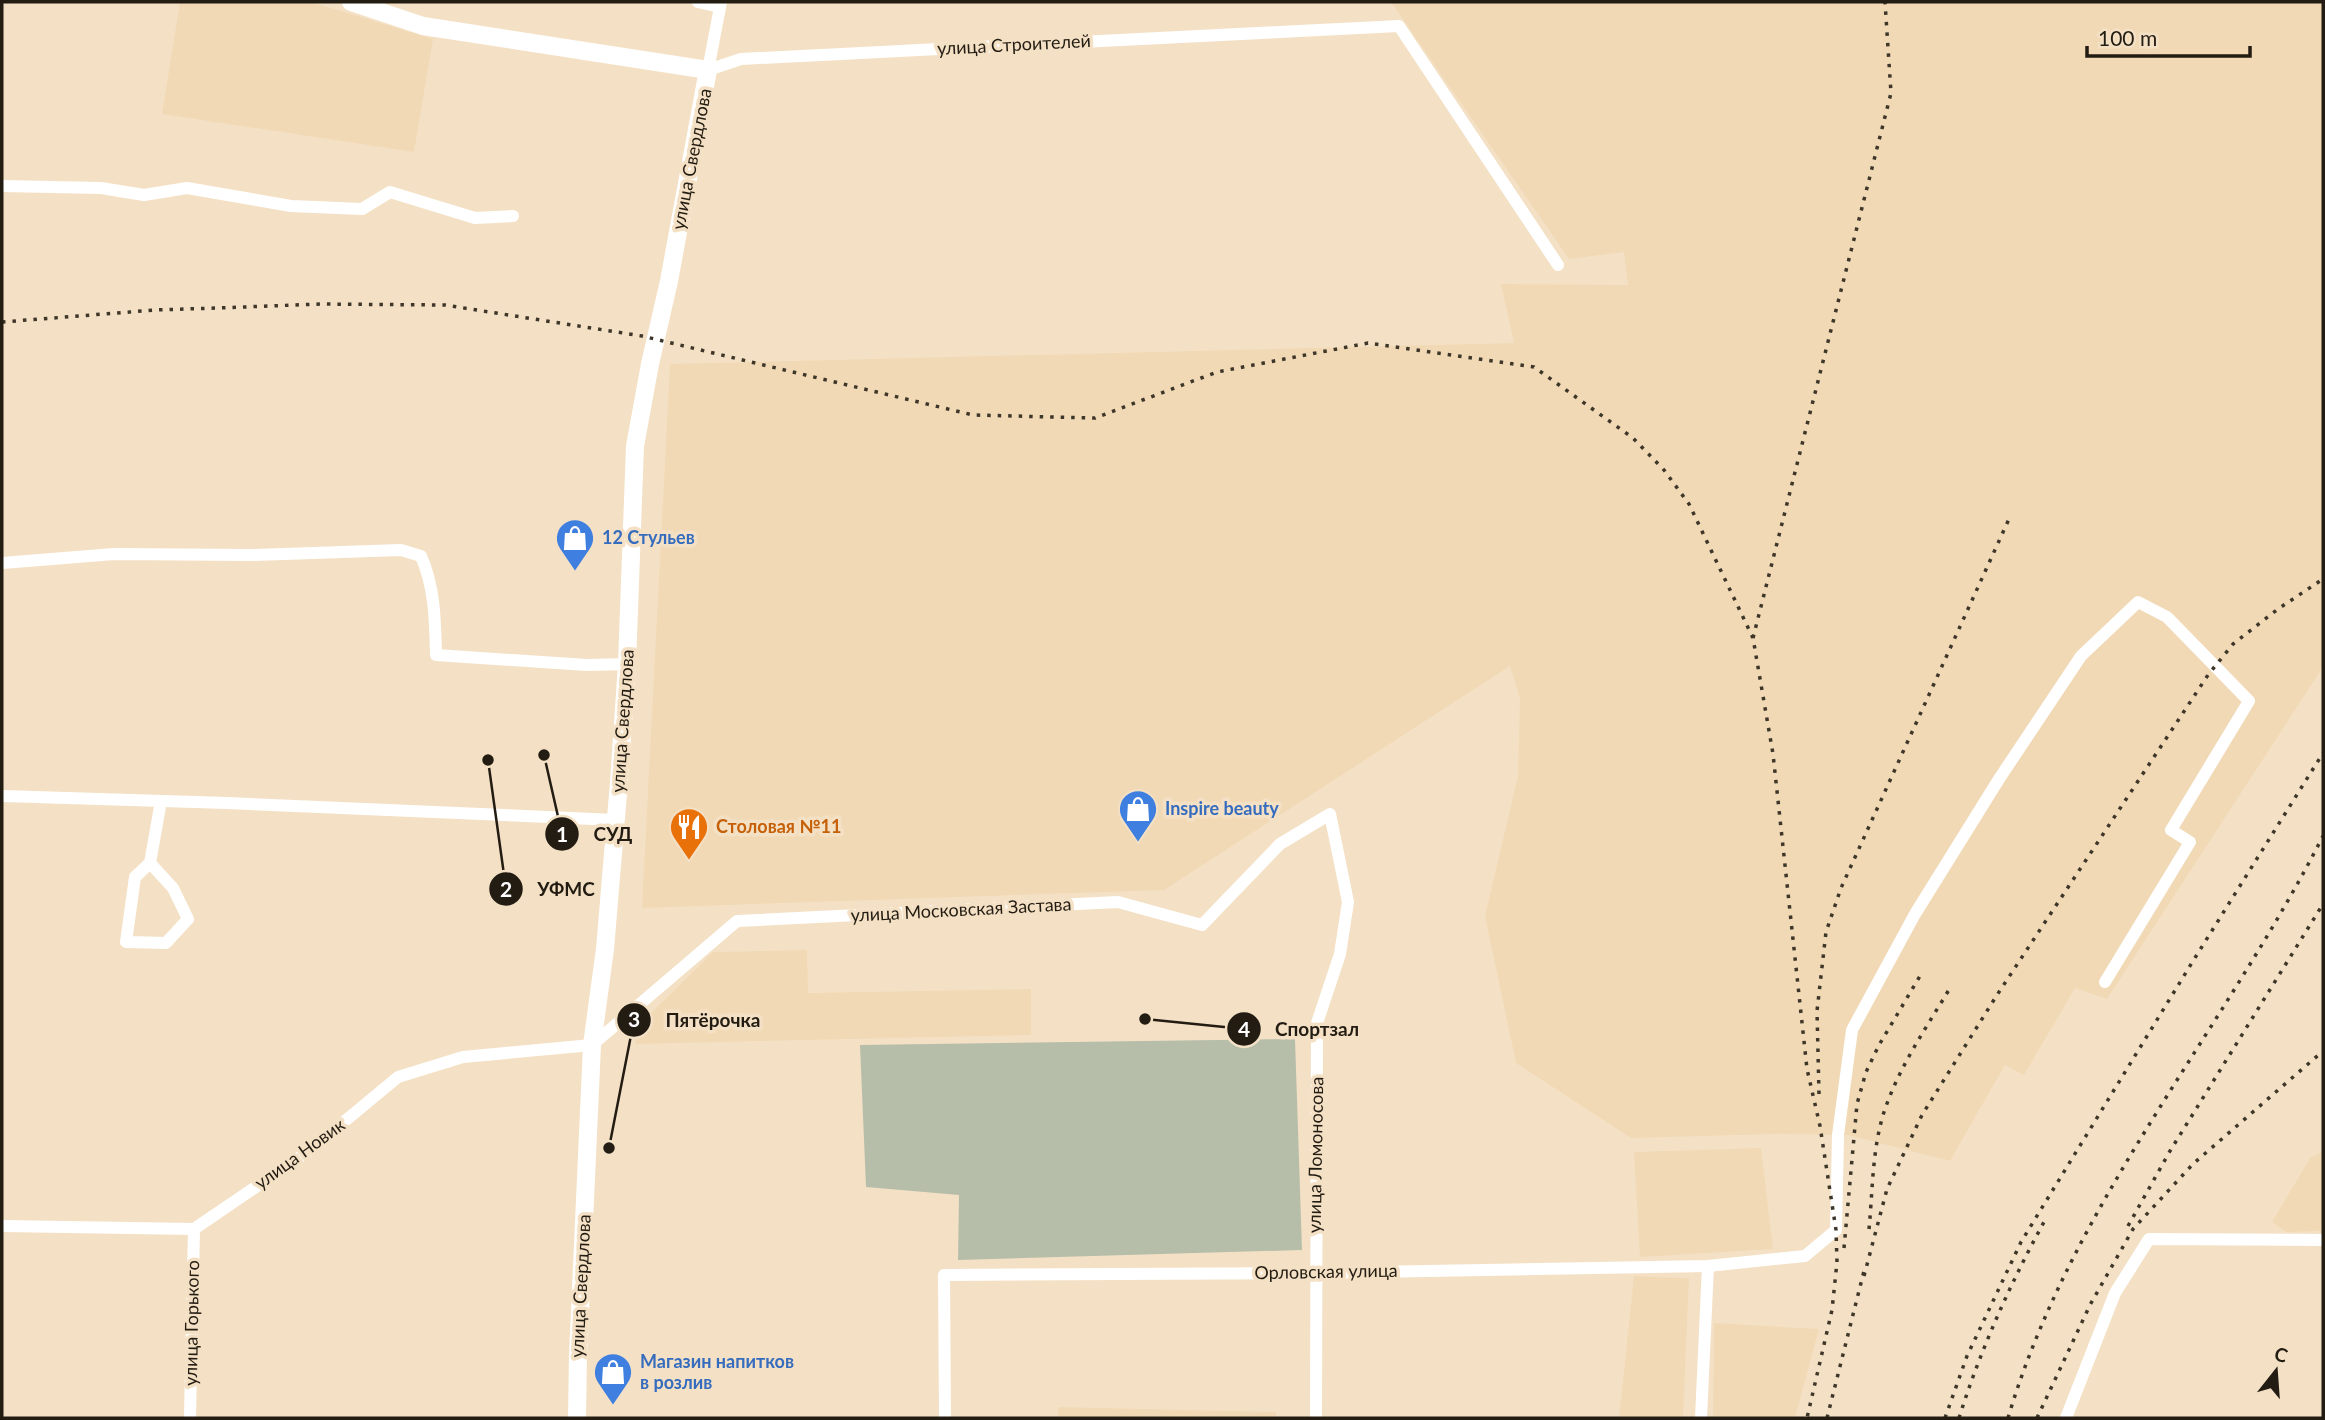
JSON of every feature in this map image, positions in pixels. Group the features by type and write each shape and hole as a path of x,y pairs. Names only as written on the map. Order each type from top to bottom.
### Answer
{"main road":[{"name":"улица Строителей","path":"351,2 424,26 708,70"},
{"name":"улица Свердлова","path":"577,1418 592,1045 605,949 627,664 635,446 708,70"}],"street":[{"path":"698,2 721,4 708,70"},
{"name":"улица Строителей","path":"708,70 741,59 1399,26 1558,265"},
{"path":"2,186 102,188 144,195 187,188 291,206 362,209 390,192 475,218 513,216"},
{"path":"2,563 114,554 251,555 401,550 421,556 428,571 434,596 436,655 587,665 627,664"},
{"name":"Орловская улица","path":"945,1418 944,1275 1315,1273 1708,1266 1805,1256 1836,1230 1838,1135 1852,1030 1915,914 1999,779 2081,656 2138,602 2167,617 2249,701 2171,830 2190,842 2105,982"},
{"path":"2,796 615,820"},
{"path":"150,863 173,888 188,919 166,943 126,942 135,877 150,863 161,801"},
{"name":"улица Московская Застава","path":"592,1045 737,921 1118,902 1202,925 1280,844 1330,814"},
{"name":"улица Ломоносова","path":"1316,1418 1317,1023 1340,954 1349,902 1330,814"},
{"name":"улица Новик","path":"194,1229 310,1150 398,1077 463,1057 592,1045"},
{"path":"2,1226 194,1229"},
{"name":"улица Горького","path":"190,1418 194,1229"},
{"path":"2066,1418 2115,1293 2149,1239 2323,1240"},
{"path":"1701,1418 1708,1266"}],"shaded area":[{"path":"180,2 311,2 433,39 414,152 162,114"},
{"path":"1391,2 2323,2 2323,667 2107,999 2075,988 2024,1075 2005,1065 1950,1161 1848,1135 1631,1138 1516,1063 1485,916 1518,776 1520,698 1510,666 1164,890 642,908 670,364 1514,343 1501,284 1628,285 1624,252 1569,259"},
{"path":"807,950 808,993 1031,989 1031,1035 635,1044 639,1025 713,952"},
{"path":"1761,1148 1773,1249 1640,1257 1634,1152"},
{"path":"2323,1152 2323,1231 2286,1232 2272,1222 2310,1158"},
{"path":"1634,1276 1689,1278 1683,1418 1619,1418"},
{"path":"1714,1323 1819,1329 1795,1418 1713,1418"},
{"path":"1058,1407 1276,1412 1276,1418 1058,1418"}],"green space":[{"path":"1295,1039 1302,1250 958,1260 959,1195 866,1187 860,1045"}],"railway":[{"path":"1753,638 1891,93 1885,2"},
{"path":"2,322 155,310 320,304 445,305 642,336 973,415 1095,418 1217,372 1368,343 1534,367 1633,438 1664,470 1689,504 1753,638 1773,754 1807,1069 1820,1126 1836,1230 1837,1262 1832,1310 1807,1418"},
{"path":"1819,1094 1817,1011 1826,932 1841,888 2009,519"},
{"path":"1864,1276 1887,1189 1922,1115 1997,995 2208,675 2233,644 2323,579"},
{"path":"1945,1418 1967,1356 2021,1242 2323,753"},
{"path":"2008,1418 2036,1340 2070,1265 2109,1192 2283,909 2323,836"},
{"path":"2128,1226 2170,1151 2323,904"},
{"path":"1844,1248 1857,1104 1866,1072 1923,971"},
{"path":"1869,1229 1874,1164 1883,1116 1894,1086 1916,1043 1950,988"},
{"path":"2037,1418 2090,1305 2133,1229 2193,1164 2323,1051"},
{"path":"1959,1418 1997,1318 2044,1222"},
{"path":"1827,1418 1865,1267"}],"place":[{"name":"12 Стульев","path":"575,572"},
{"name":"СУД","path":"544,755"},
{"name":"УФМС","path":"488,760"},
{"name":"Inspire beauty","path":"1138,843"},
{"name":"Столовая №11","path":"689,861"},
{"name":"Спортзал","path":"1145,1019"},
{"name":"Пятёрочка","path":"609,1148"},
{"name":"Магазин напитков в розлив","path":"613,1406"}]}
